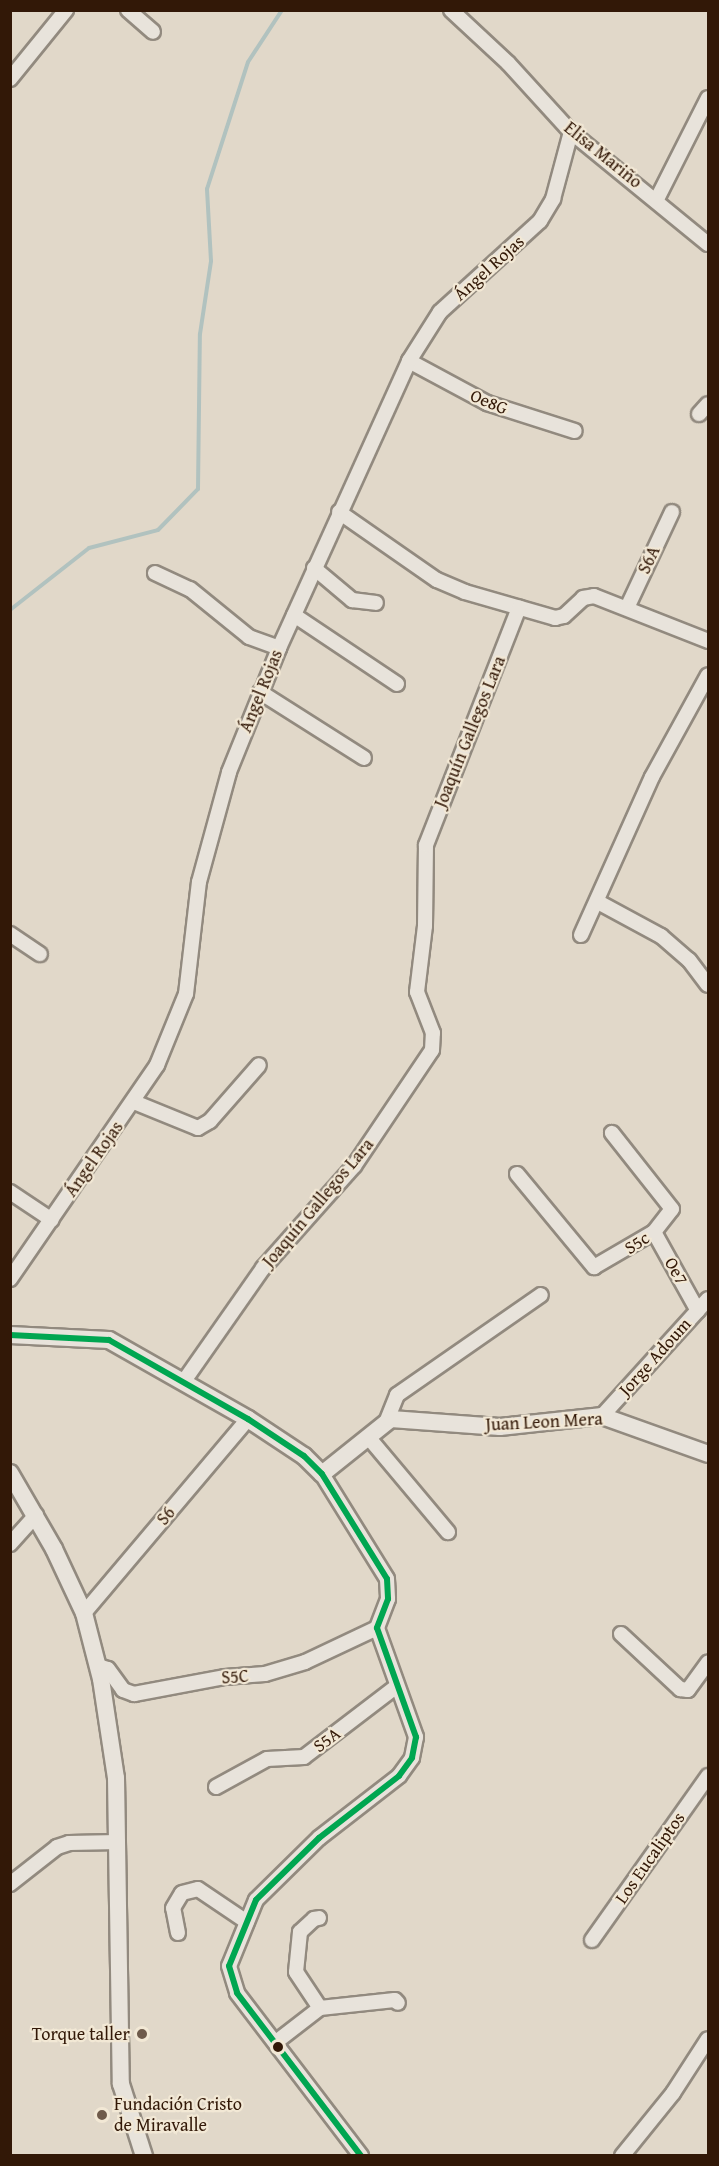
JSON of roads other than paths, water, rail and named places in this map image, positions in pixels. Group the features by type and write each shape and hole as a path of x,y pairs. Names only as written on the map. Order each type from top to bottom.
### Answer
{"street":[{"path":"10,79 66,10"},
{"path":"128,10 153,32"},
{"name":"Elisa Mariño","path":"452,10 508,63 571,132 657,199 708,244"},
{"path":"657,199 708,98"},
{"name":"Ángel Rojas","path":"10,1279 134,1102 157,1065 186,994 191,928 212,828 260,692 339,512 409,361 440,312 540,220 553,198 571,132"},
{"name":"Oe8G","path":"409,361 487,403 574,431"},
{"path":"339,512 448,586 560,618 583,598 594,596 708,641"},
{"name":"S6A","path":"627,608 672,513"},
{"path":"314,568 352,600 376,603"},
{"path":"155,573 190,589 249,637 279,648"},
{"name":"Joaquín Gallegos Lara","path":"184,1381 263,1268 354,1166 432,1050 433,1034 417,992 425,926 426,845 519,608"},
{"path":"294,615 397,684"},
{"path":"581,935 598,902 652,777 708,675"},
{"path":"260,692 364,758"},
{"path":"598,902 662,936 708,984"},
{"path":"10,934 40,954"},
{"path":"134,1102 193,1128 204,1127 259,1065"},
{"name":"S5c","path":"517,1174 594,1267 654,1232 672,1209 612,1134"},
{"path":"10,1192 52,1220"},
{"name":"Oe7","path":"654,1232 698,1311"},
{"path":"322,1474 369,1438 387,1420 397,1395 541,1295"},
{"name":"Jorge Adoum","path":"602,1416 708,1299"},
{"path":"10,1335 109,1340 248,1419 304,1456 322,1474 387,1579 388,1599 377,1628 416,1737 412,1758 399,1776 319,1838 256,1900 229,1966 237,1993 362,2156"},
{"name":"Juan Leon Mera","path":"387,1420 500,1427 602,1416 708,1454"},
{"name":"S6","path":"84,1613 248,1419"},
{"path":"369,1438 448,1532"},
{"path":"10,1473 36,1515 84,1613 98,1666 114,1748 118,1842 120,2084 144,2156"},
{"path":"10,1544 36,1515"},
{"name":"S5C","path":"98,1666 108,1669 123,1690 134,1694 225,1677 265,1674 305,1662 377,1628"},
{"path":"621,1634 680,1689 688,1690 708,1662"},
{"name":"S5A","path":"216,1787 267,1759 304,1757 397,1686"},
{"name":"Los Eucaliptos","path":"592,1940 708,1776"},
{"path":"10,1884 57,1847 69,1843 118,1842"},
{"path":"178,1933 173,1908 182,1893 198,1890 247,1922"},
{"path":"319,1918 314,1919 300,1932 296,1972 320,2008"},
{"path":"276,2042 320,2008 395,2000 398,2003"},
{"path":"622,2156 674,2092 708,2039"}],"waterway":[{"path":"10,610 89,548 158,530 198,489 200,334 211,261 207,189 248,62 282,10"}],"place":[{"name":"Torque taller","path":"142,2034"},
{"name":"Fundación Cristo de Miravalle","path":"102,2115"}]}
